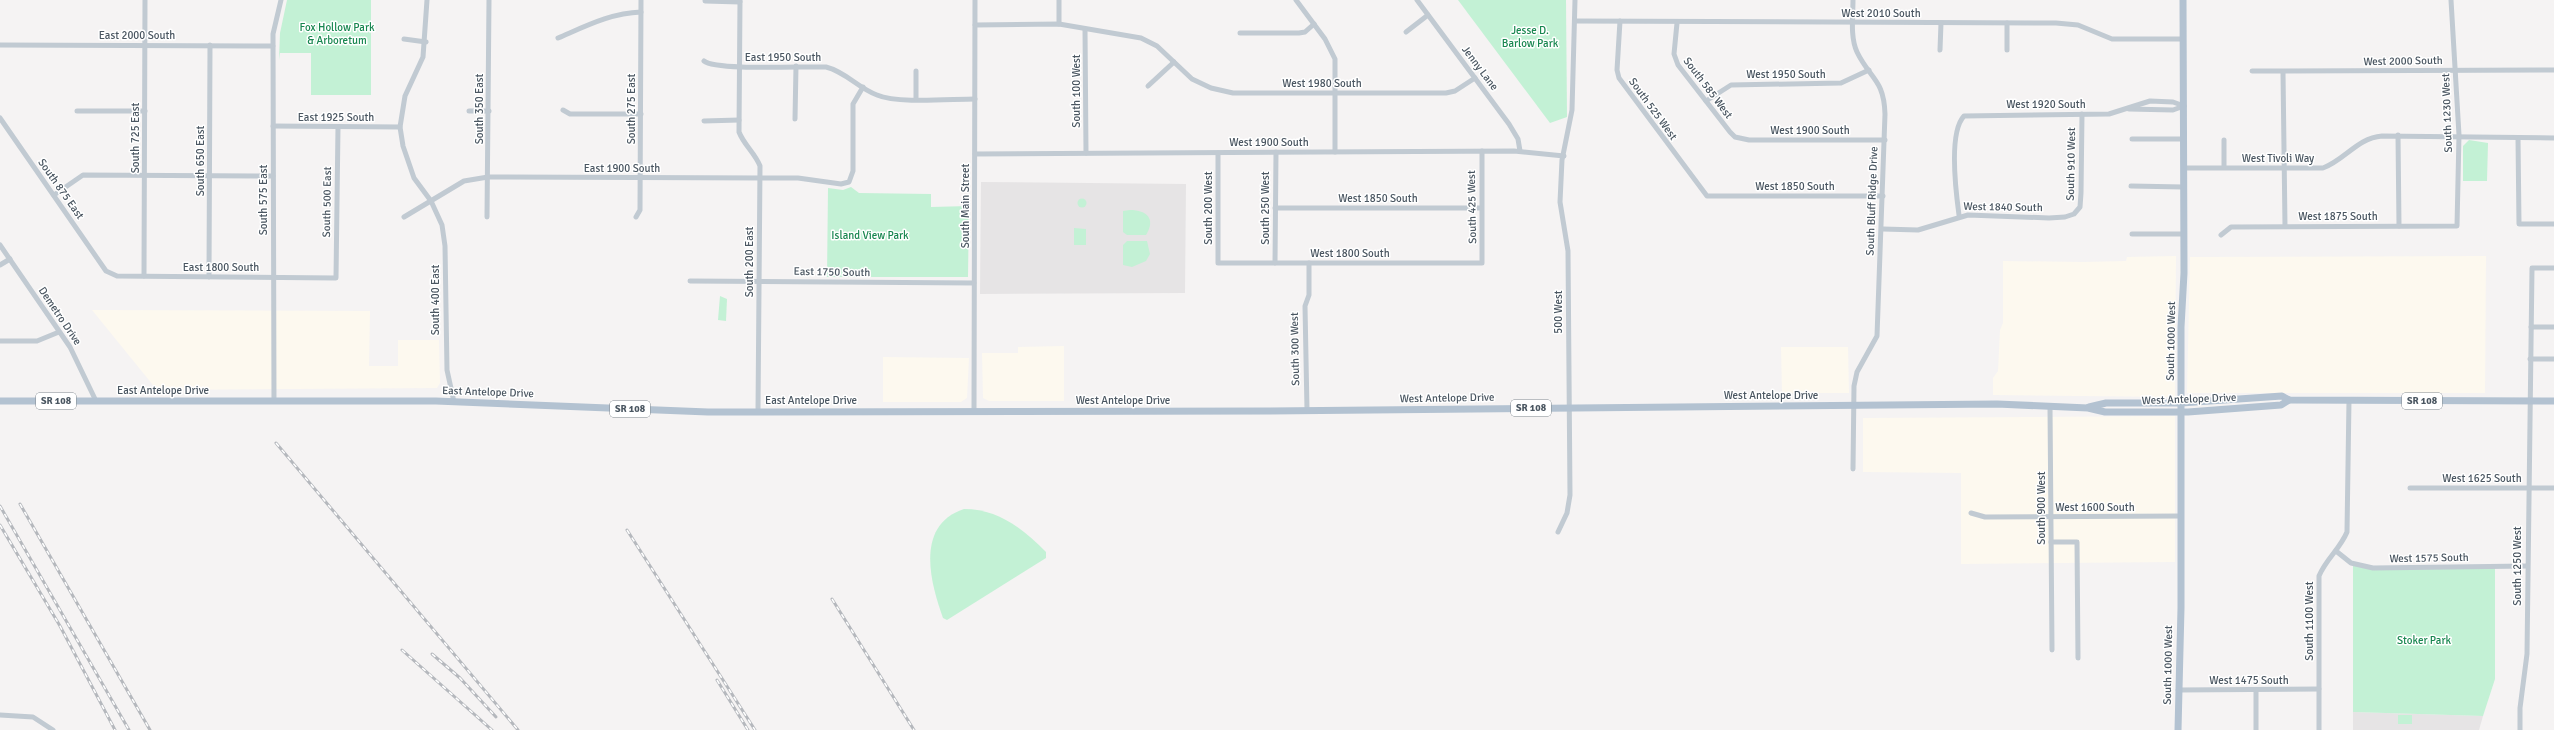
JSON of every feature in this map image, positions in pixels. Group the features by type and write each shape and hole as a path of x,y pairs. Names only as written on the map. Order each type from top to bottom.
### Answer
{"main road":[{"name":"South 1000 West","path":"2178,730 2184,234 2183,0"},
{"name":"West Antelope Drive","path":"2088,408 2106,403 2181,403 2282,396 2289,400 2554,401"},
{"name":"West Antelope Drive","path":"974,412 1997,404 2088,408 2105,412 2181,412 2281,405 2289,400"},
{"name":"East Antelope Drive","path":"0,401 454,402 656,410 974,412"}],"street":[{"name":"South 725 East","path":"144,276 145,0"},
{"name":"South 575 East","path":"274,401 272,277 273,34 281,0"},
{"name":"South 400 East","path":"427,0 426,42 423,57 405,96 400,127 402,146 414,178 431,201 442,225 446,246 447,370 454,402"},
{"name":"South 350 East","path":"487,218 489,0"},
{"name":"South 275 East","path":"636,218 640,210 641,0"},
{"name":"South Main Street","path":"974,412 975,0"},
{"path":"1059,0 1059,24"},
{"path":"1296,0 1331,49 1335,59 1335,152"},
{"name":"Jenny Lane","path":"1417,0 1512,129 1518,139 1520,151"},
{"name":"500 West","path":"1558,532 1567,513 1570,495 1568,408 1568,251 1560,202 1564,156 1574,92 1575,0"},
{"name":"South Bluff Ridge Drive","path":"1853,0 1855,47 1877,80 1884,94 1885,140 1878,336 1857,372 1854,405 1853,469"},
{"name":"South 1230 West","path":"2451,0 2459,135 2457,226"},
{"name":"South 200 East","path":"705,1 740,1 739,132 743,142 756,157 760,166 758,411"},
{"path":"558,38 608,16 622,13 641,12"},
{"path":"1406,32 1428,15"},
{"name":"West 2010 South","path":"1575,21 1677,23 2071,24 2112,39 2184,39"},
{"name":"South 525 West","path":"1620,21 1617,70 1622,85 1707,196"},
{"name":"South 585 West","path":"1677,23 1675,61 1724,126 1735,137"},
{"path":"1940,50 1941,23"},
{"path":"2007,23 2007,50"},
{"name":"West 1980 South","path":"975,25 1059,24 1141,38 1157,46 1192,79 1211,88 1233,93 1446,93 1455,91 1475,78"},
{"path":"1240,33 1299,33 1305,32 1314,24"},
{"name":"South 100 West","path":"1085,29 1086,153"},
{"path":"404,39 426,42"},
{"name":"East 2000 South","path":"0,44 273,46"},
{"name":"South 650 East","path":"209,277 210,45"},
{"name":"East 1950 South","path":"704,61 709,65 740,67 826,67 839,70 863,87 883,97 916,99 975,99"},
{"path":"1148,86 1174,62"},
{"path":"795,119 796,66"},
{"name":"West 1950 South","path":"1706,101 1731,85 1841,83 1869,70"},
{"name":"West 2000 South","path":"2252,71 2554,70"},
{"path":"916,71 916,99"},
{"path":"2283,72 2285,226"},
{"name":"East 1900 South","path":"404,217 464,181 488,177 798,178 841,184 849,182 853,171 853,104 863,87"},
{"name":"West 1920 South","path":"1959,216 1956,191 1955,131 1963,117 1968,114 2113,114 2129,110 2150,101 2173,102 2184,106"},
{"name":"West 1920 South","path":"2129,110 2174,110 2184,106"},
{"path":"563,110 570,114 641,114"},
{"path":"77,111 145,111"},
{"path":"469,111 488,111"},
{"name":"South 910 West","path":"2077,212 2080,208 2081,194 2082,114"},
{"name":"South 875 East","path":"0,118 106,271"},
{"path":"704,121 739,120"},
{"name":"East 1925 South","path":"273,126 400,127"},
{"name":"South 500 East","path":"336,278 338,127"},
{"path":"2398,135 2399,226"},
{"name":"West Tivoli Way","path":"2184,168 2323,168 2334,164 2357,143 2374,137 2398,135 2459,135"},
{"path":"2459,135 2554,138"},
{"name":"West 1900 South","path":"1735,137 1749,140 1885,140"},
{"path":"2518,138 2519,224 2554,224"},
{"path":"2132,139 2184,139"},
{"path":"2224,140 2224,167"},
{"name":"South 425 West","path":"1482,151 1480,208 1482,263"},
{"name":"West 1900 South","path":"975,154 1520,151 1564,156"},
{"name":"South 250 West","path":"1275,263 1276,152"},
{"name":"South 200 West","path":"1218,153 1218,263"},
{"path":"54,195 83,176 273,176"},
{"path":"2131,186 2184,187"},
{"name":"West 1850 South","path":"1707,196 1883,196"},
{"name":"West 1850 South","path":"1275,208 1480,208"},
{"name":"West 1840 South","path":"1883,229 1923,229 1959,216 2065,217 2077,212"},
{"name":"West 1875 South","path":"2221,235 2231,227 2457,226"},
{"path":"2132,234 2184,234"},
{"name":"Demetro Drive","path":"0,245 76,358 96,401"},
{"path":"0,265 10,259"},
{"name":"West 1800 South","path":"1218,263 1482,263"},
{"name":"South 300 West","path":"1307,410 1305,306 1309,295 1309,263"},
{"name":"South 1250 West","path":"2520,730 2520,708 2527,654 2532,268 2554,268"},
{"name":"East 1800 South","path":"106,271 117,276 336,278"},
{"name":"East 1750 South","path":"690,281 974,283"},
{"path":"2531,327 2554,327"},
{"path":"0,341 37,341 59,332"},
{"path":"2530,359 2554,359"},
{"name":"South 1100 West","path":"2319,730 2319,576 2324,562 2342,544 2347,532 2349,400"},
{"name":"South 900 West","path":"2050,407 2052,650"},
{"name":"West 1625 South","path":"2410,488 2554,488"},
{"name":"West 1600 South","path":"1971,513 1985,517 2181,516"},
{"path":"2051,542 2077,542 2078,658"},
{"name":"West 1575 South","path":"2336,551 2351,563 2373,568 2527,566"},
{"name":"West 1475 South","path":"2178,690 2319,689"},
{"path":"2256,690 2256,730"},
{"path":"0,715 33,717 53,730"}],"shaded area":[{"path":"981,182 1186,184 1185,293 980,294"},
{"path":"2176,256 2175,397 1993,395 1993,378 1998,371 2000,330 2003,323 2003,261 2126,261 2127,257"},
{"path":"2486,256 2485,393 2187,393 2190,257"},
{"path":"92,310 370,311 369,366 398,366 398,340 439,340 440,383 437,388 157,390"},
{"path":"1064,346 1064,401 989,401 983,398 982,353 1018,353 1018,347"},
{"path":"1781,347 1848,347 1849,393 1782,393"},
{"path":"883,357 969,358 967,398 961,402 883,402"},
{"path":"2175,416 2175,562 1961,564 1961,473 1863,472 1863,418"},
{"path":"2353,712 2483,716 2479,730 2353,730"}],"green space":[{"name":"Fox Hollow Park & Arboretum","path":"287,0 371,0 371,95 311,95 311,53 280,53 279,60 280,33"},
{"name":"Jesse D. Barlow Park","path":"1458,0 1566,0 1567,117 1550,123"},
{"path":"2469,140 2488,143 2487,181 2463,181 2463,146"},
{"name":"Island View Park","path":"851,187 859,193 931,194 931,207 969,206 968,277 827,277 828,188 843,190"},
{"path":"1082,198 1087,203 1082,208 1077,203"},
{"path":"1136,210 1148,216 1150,224 1146,235 1127,235 1123,232 1123,211"},
{"path":"1074,228 1086,229 1086,245 1074,245"},
{"path":"1127,241 1147,241 1150,254 1146,261 1132,267 1123,265 1123,245"},
{"path":"720,296 727,299 726,321 718,320"},
{"path":"964,509 988,512 999,516 1028,535 1046,552 1046,558 947,620 943,618 934,588 930,556 932,541 938,528 948,517"},
{"name":"Stoker Park","path":"2353,565 2365,567 2495,566 2495,679 2483,716 2353,712"},
{"path":"2398,715 2412,715 2412,724 2398,724"}],"railway":[{"path":"276,443 518,730"},
{"path":"20,504 150,730"},
{"path":"0,506 129,730"},
{"path":"0,525 60,626 115,730"},
{"path":"627,530 755,730"},
{"path":"832,599 914,730"},
{"path":"402,650 492,730"},
{"path":"432,654 460,678 496,717"},
{"path":"717,680 748,730"}]}
